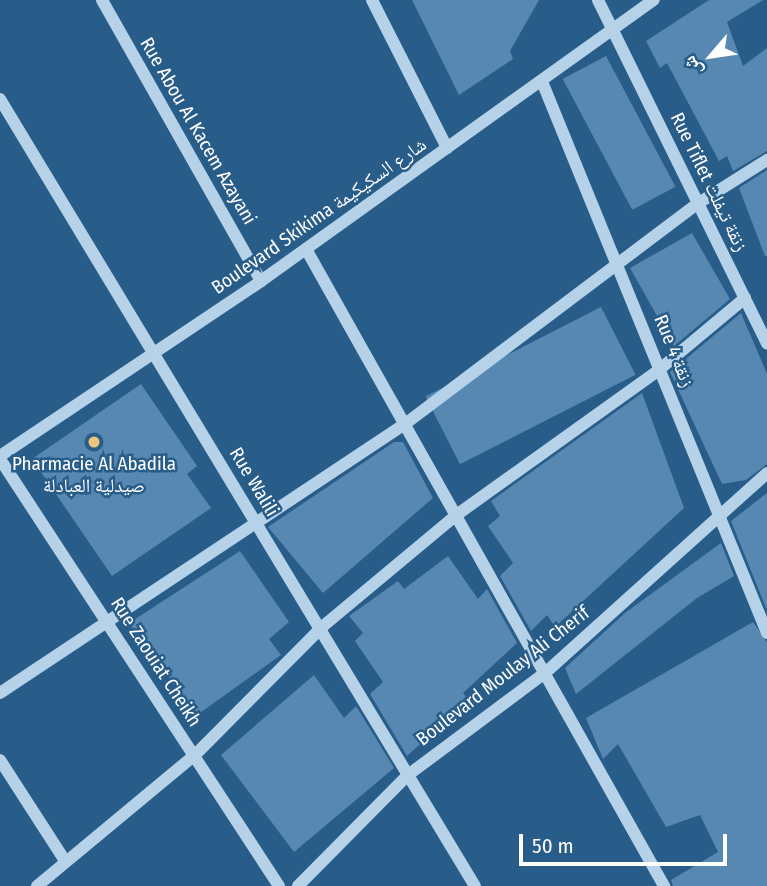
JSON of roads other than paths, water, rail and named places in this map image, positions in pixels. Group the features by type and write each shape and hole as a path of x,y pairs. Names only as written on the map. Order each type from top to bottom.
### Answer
{"street":[{"name":"Rue Abou Al Kacem Azayani","path":"102,0 261,281"},
{"path":"372,0 447,148"},
{"name":"Rue Tiflet زنقة تيفلت","path":"598,0 767,344"},
{"name":"Boulevard Skikima شارع السكيكيمة","path":"0,457 154,355 447,148 543,84 654,0"},
{"name":"Rue 4 زنقة","path":"543,84 618,262 767,633"},
{"name":"Rue Walili","path":"0,99 256,523 322,627 475,886"},
{"path":"0,693 405,424 697,204 767,160"},
{"path":"306,249 664,886"},
{"path":"42,885 65,861 195,755 322,627 455,516 660,369 745,298"},
{"name":"Rue Zaouiat Cheikh","path":"0,457 279,886"},
{"name":"Boulevard Moulay Ali Cherif","path":"298,886 408,775 545,673 721,519 767,473"},
{"path":"0,760 65,861"}],"place":[{"name":"Pharmacie Al Abadila صيدلية العبادلة","path":"94,442"}]}
